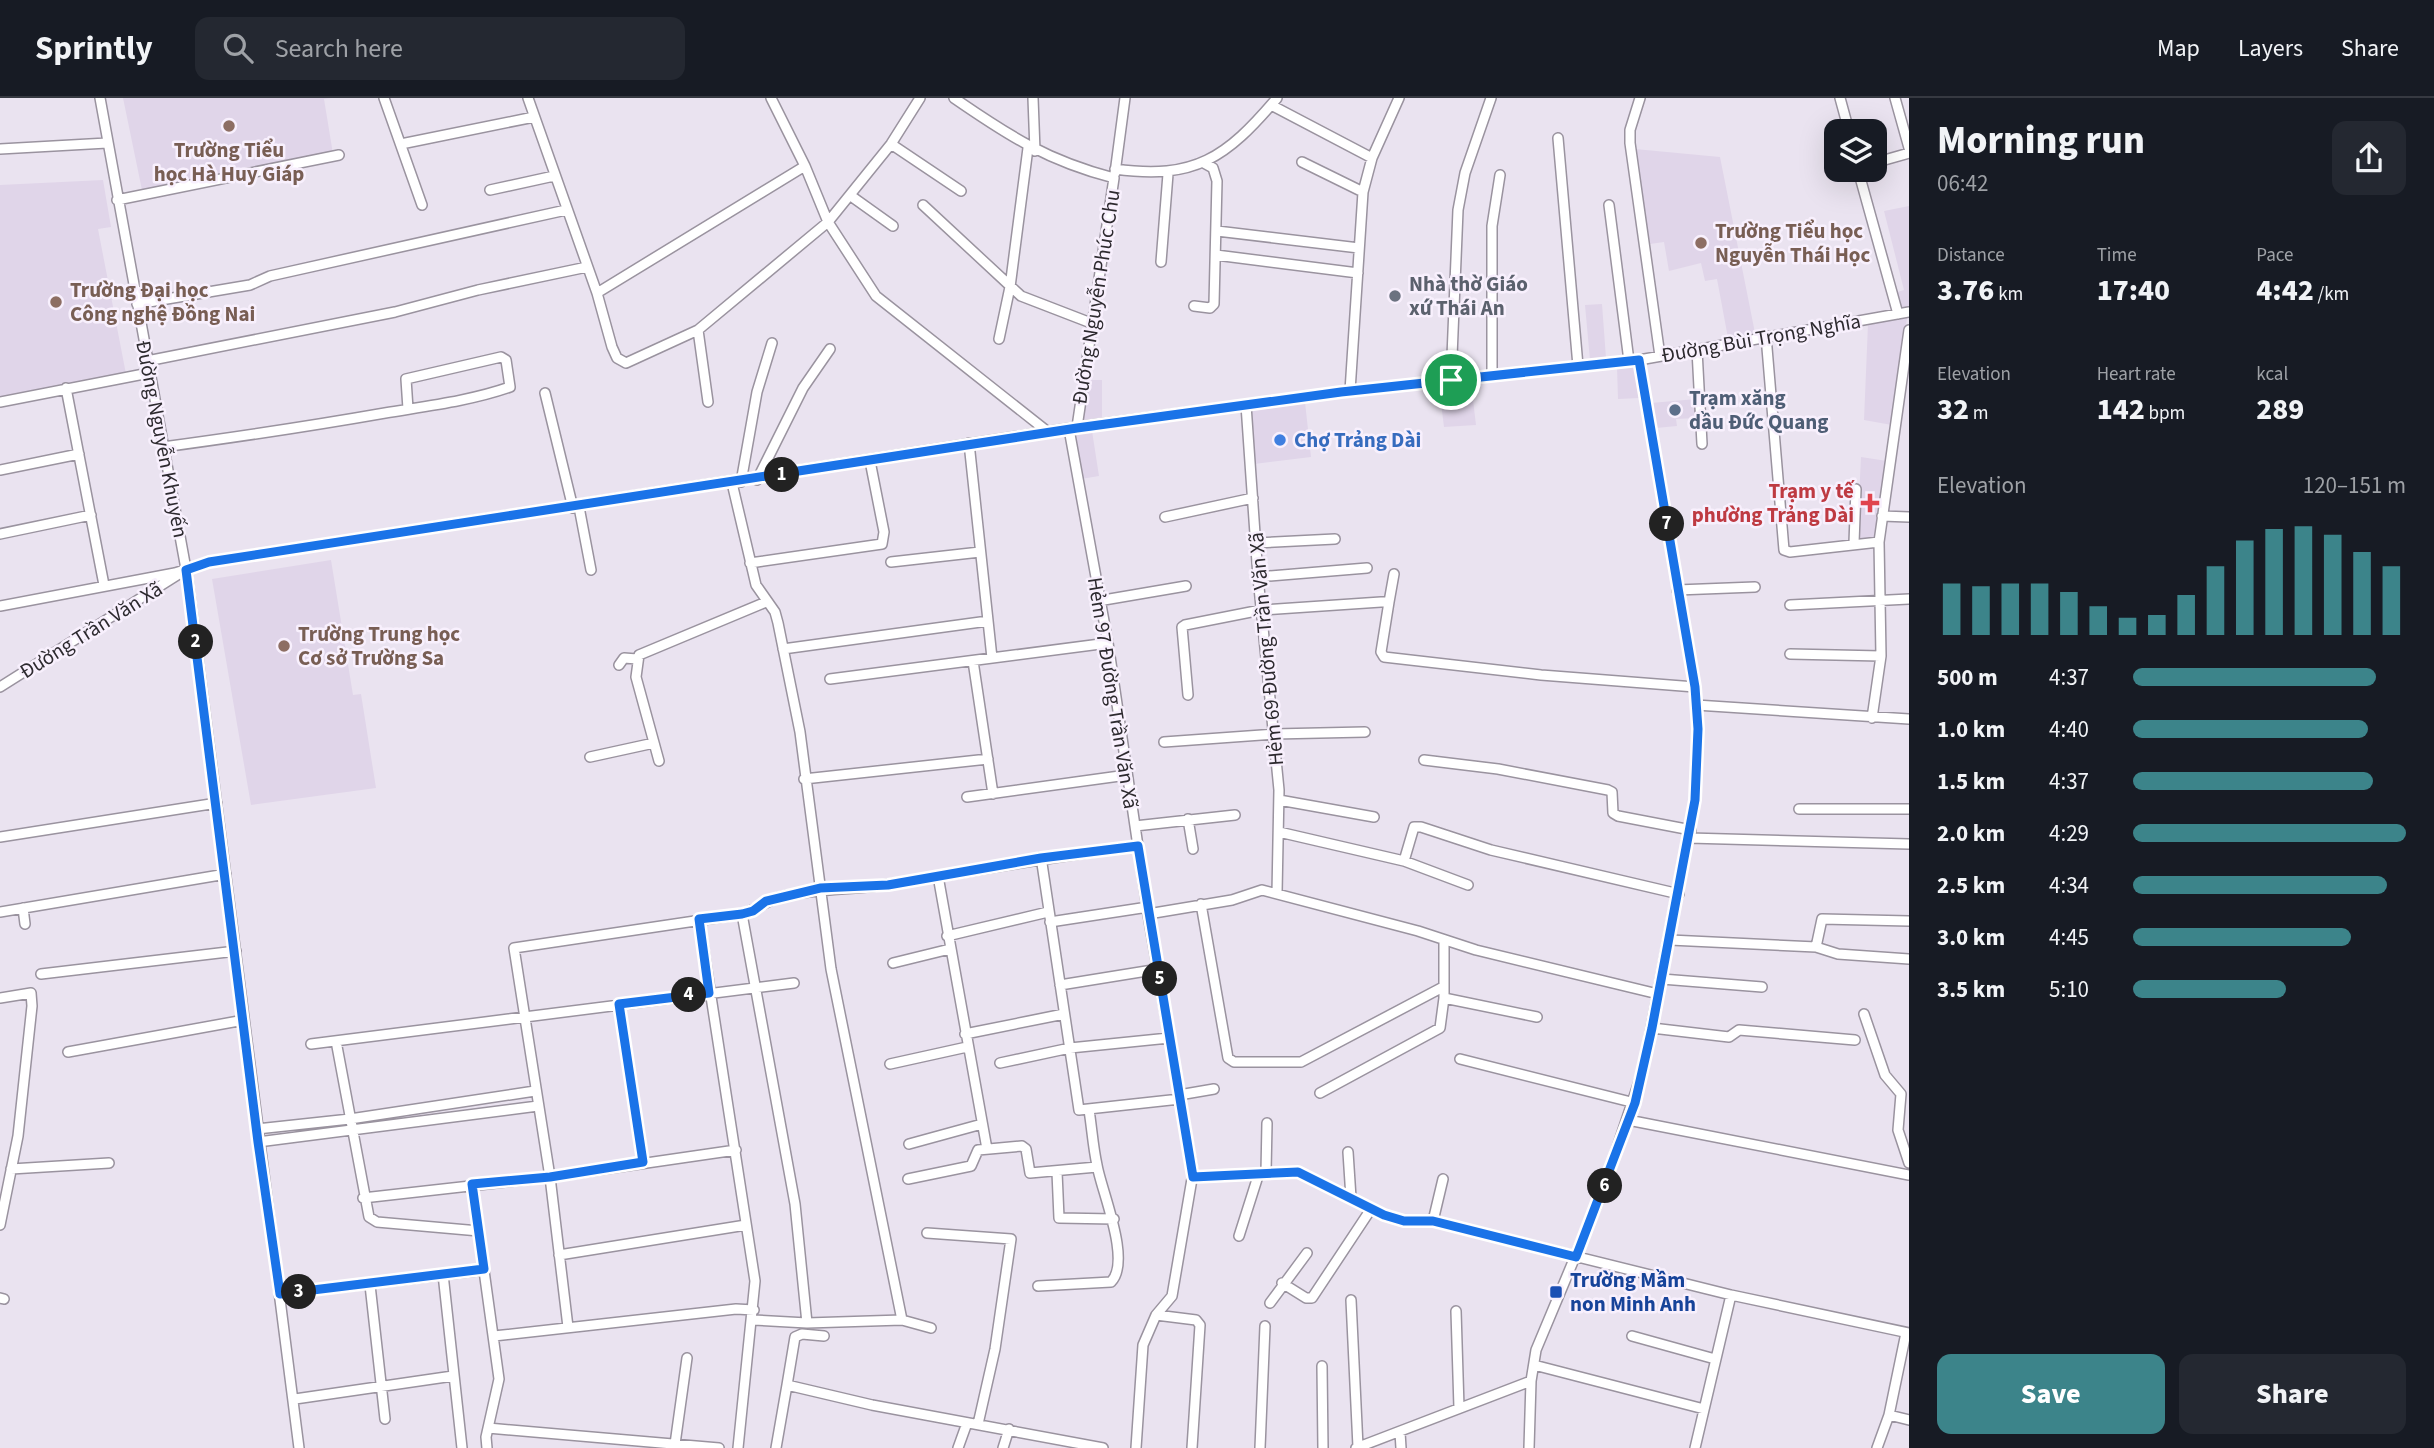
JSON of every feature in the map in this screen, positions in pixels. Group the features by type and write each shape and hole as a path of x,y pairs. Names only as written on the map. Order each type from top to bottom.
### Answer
{"street":[{"name":"Đường Nguyễn Khuyến","path":"100,98 183,571 217,803 258,1142 295,1399 299,1448"},
{"path":"384,98 422,205"},
{"path":"528,98 597,293 612,347 617,358 626,363 698,330 828,222 891,144 920,98"},
{"path":"771,98 805,166 828,222 876,296 890,310 1003,393 1048,432"},
{"name":"Đường Nguyễn Phúc Chu","path":"954,98 1032,149 1115,174 1073,428"},
{"path":"999,340 1032,149 1033,98"},
{"path":"1125,98 1115,174 1168,173 1204,163 1223,150 1273,100 1372,158"},
{"path":"1350,391 1363,192 1372,158 1399,98"},
{"path":"1451,380 1458,210 1465,173 1491,98"},
{"path":"1640,98 1630,130 1630,143 1660,356"},
{"path":"1840,98 1846,119"},
{"path":"1895,98 1909,148"},
{"path":"401,144 534,117"},
{"path":"1558,138 1578,366"},
{"path":"1,149 107,143"},
{"path":"891,144 961,191"},
{"path":"1887,159 1909,153"},
{"path":"117,200 339,155"},
{"path":"1302,162 1363,192"},
{"path":"1194,306 1210,308 1214,304 1216,173 1204,163"},
{"path":"597,293 805,166"},
{"path":"1161,262 1168,173"},
{"path":"1492,376 1492,226 1500,175"},
{"path":"490,190 554,176"},
{"path":"1861,182 1898,314"},
{"path":"851,196 893,226"},
{"path":"923,205 1010,287 1033,302 1091,323"},
{"path":"1609,205 1634,360"},
{"path":"137,304 250,285 270,276 566,210"},
{"path":"1217,231 1359,248"},
{"path":"1216,255 1358,273"},
{"path":"147,360 395,312 478,290 587,267"},
{"name":"Đường Bùi Trọng Nghĩa","path":"1529,1448 1531,1381 1536,1350 1576,1257 1635,1103 1679,894 1690,834 1697,765 1695,687 1634,360 1909,312"},
{"path":"698,330 708,402"},
{"path":"1872,718 1881,656 1879,542 1909,330"},
{"path":"1766,336 1784,550 1790,552 1879,542"},
{"path":"772,343 757,391 737,482 755,585 775,612 800,733 804,779 843,1033 902,1320"},
{"path":"757,480 803,388 830,349"},
{"path":"1697,350 1702,444"},
{"path":"163,447 408,410 477,398 510,387 506,360 501,357 406,379 408,410"},
{"name":"Đường Trần Văn Xã","path":"0,687 183,571 209,562 757,480 1073,428 1350,391 1634,360"},
{"path":"0,402 149,373"},
{"path":"66,388 104,585"},
{"path":"545,393 591,570"},
{"name":"Hẻm 69 Đường Trần Văn Xã","path":"1246,405 1258,577 1275,734 1279,800 1277,893"},
{"name":"Hẻm 97 Đường Trần Văn Xã","path":"1073,428 1098,601 1108,643 1148,911 1193,1177 1172,1296 1156,1315 1143,1345 1136,1448"},
{"path":"969,443 992,658"},
{"path":"0,470 79,454"},
{"path":"750,563 882,544 884,532 870,461"},
{"path":"1854,543 1856,489"},
{"path":"1165,517 1253,498"},
{"path":"0,534 91,515"},
{"path":"1882,516 1909,517"},
{"path":"1256,543 1335,539"},
{"path":"891,562 980,552"},
{"path":"1258,577 1367,568"},
{"path":"0,606 183,571"},
{"path":"1394,574 1381,652 1384,657 1541,675 1695,687"},
{"path":"1098,601 1186,586"},
{"path":"1677,590 1755,587"},
{"path":"1790,605 1880,599 1909,600"},
{"path":"659,761 636,677 637,659 642,652 766,602"},
{"path":"1188,695 1182,627 1261,610 1389,602"},
{"path":"783,649 988,621"},
{"path":"830,679 1108,643"},
{"path":"1790,654 1881,656"},
{"path":"621,657 637,659"},
{"path":"972,661 993,794"},
{"path":"1696,705 1909,719"},
{"path":"1164,741 1365,732"},
{"path":"590,757 654,743"},
{"path":"804,779 988,759"},
{"path":"1424,760 1498,769 1608,790 1614,796 1612,807 1618,816 1690,834 1909,844"},
{"path":"967,797 1127,775"},
{"path":"1279,800 1374,817"},
{"path":"0,837 217,803"},
{"path":"1799,809 1909,809"},
{"path":"1135,826 1236,815"},
{"path":"1188,819 1193,849"},
{"path":"1404,861 1410,834 1414,827 1421,827 1491,850 1679,894"},
{"path":"1279,832 1404,861 1468,886"},
{"path":"568,1326 550,1177 514,948 742,914 753,911 766,901 820,888 888,885 1041,858 1138,846"},
{"path":"1041,858 1079,1110 1089,1111 1180,1097 1214,1089"},
{"path":"0,912 226,874"},
{"path":"938,876 967,1047 988,1149"},
{"path":"947,936 1049,917 1148,911 1201,904 1240,898 1254,891 1277,893 1444,940 1658,994"},
{"path":"1201,904 1228,1058 1234,1062 1301,1062 1443,987"},
{"path":"23,908 25,924"},
{"path":"742,914 795,1204 807,1323"},
{"path":"699,919 755,1281 738,1448"},
{"path":"1816,947 1822,919 1909,921"},
{"path":"1320,1093 1436,1032 1442,1023 1444,940"},
{"path":"1670,940 1816,947 1838,954 1909,959"},
{"path":"893,963 950,949"},
{"path":"41,974 236,951"},
{"path":"1060,985 1158,968"},
{"path":"1662,979 1762,987"},
{"path":"311,1044 794,983"},
{"path":"0,998 31,993 32,1006 26,1074 0,1225"},
{"path":"1444,999 1537,1017"},
{"path":"619,1004 643,1162"},
{"path":"965,1034 1064,1014"},
{"path":"1864,1014 1885,1075 1901,1094 1898,1130 1907,1148 1909,1163"},
{"path":"68,1052 244,1020"},
{"path":"1652,1028 1729,1037 1739,1030 1855,1040"},
{"path":"1000,1063 1070,1048 1170,1038"},
{"path":"336,1041 363,1198 369,1217 377,1222 479,1231"},
{"path":"890,1064 967,1047"},
{"path":"1460,1059 1635,1103"},
{"path":"257,1129 350,1119 535,1091"},
{"path":"258,1142 538,1106"},
{"path":"1038,1286 1106,1283 1114,1279 1117,1272 1114,1219 1097,1167 1089,1111"},
{"path":"1629,1121 1909,1175"},
{"path":"1239,1236 1262,1173 1267,1123"},
{"path":"909,1144 982,1124"},
{"path":"908,1180 971,1166 975,1153 988,1149 1026,1147 1030,1173 1097,1167"},
{"path":"363,1198 550,1177 736,1150"},
{"path":"1348,1152 1351,1198"},
{"path":"11,1169 109,1163"},
{"path":"1057,1172 1059,1218 1114,1219"},
{"path":"1193,1177 1298,1172 1371,1209 1404,1221 1433,1221 1731,1295 1908,1333 1889,1415 1877,1448"},
{"path":"1433,1221 1443,1180"},
{"path":"472,1184 499,1379 488,1428 487,1448"},
{"path":"1282,1283 1306,1298 1312,1298 1371,1209"},
{"path":"559,1255 746,1225"},
{"path":"927,1233 1011,1239 995,1349 978,1424"},
{"path":"1270,1303 1282,1283 1307,1253"},
{"path":"280,1294 484,1269"},
{"path":"443,1274 462,1448"},
{"path":"370,1285 385,1419"},
{"path":"1695,1448 1731,1295"},
{"path":"1351,1300 1357,1448 1531,1381"},
{"path":"494,1336 736,1308 754,1310"},
{"path":"1456,1311 1458,1408"},
{"path":"1156,1315 1196,1320 1201,1331 1192,1448"},
{"path":"753,1320 807,1323 902,1320 931,1328"},
{"path":"1260,1448 1265,1326"},
{"path":"776,1448 795,1337 824,1336"},
{"path":"1632,1336 1715,1359"},
{"path":"675,1444 687,1358"},
{"path":"1534,1365 1704,1409"},
{"path":"1322,1366 1323,1448"},
{"path":"295,1399 381,1384 453,1376"},
{"path":"787,1385 872,1405 1009,1429 1063,1444 1103,1448"},
{"path":"1889,1415 1909,1420"},
{"path":"958,1448 967,1423"},
{"path":"488,1428 719,1448"},
{"path":"1003,1448 1009,1429"},
{"path":"1400,1432 1401,1448"}],"shaded area":[{"name":"Trường Tiểu học Hà Huy Giáp","path":"123,98 332,98 324,99 333,154 142,190"},
{"name":"Trường Tiểu học Nguyễn Thái Học","path":"1635,149 1720,157 1755,333 1728,338 1717,279 1705,281 1701,263 1669,271 1664,242 1650,244"},
{"name":"Trường Đại học Công nghệ Đồng Nai","path":"103,180 111,227 98,229 126,374 0,399 0,185"},
{"path":"1909,206 1909,307 1899,308 1894,293 1904,290 1884,211"},
{"path":"1602,304 1606,358 1590,360 1585,305"},
{"path":"1907,318 1892,425 1864,420 1868,324"},
{"path":"1635,365 1640,398 1618,399 1617,367"},
{"path":"1089,380 1102,380 1102,419 1083,421"},
{"path":"1471,383 1476,425 1444,427 1439,387"},
{"name":"Trạm xăng dầu Đức Quang","path":"1696,399 1697,418 1676,419 1677,426 1656,428 1651,403"},
{"name":"Chợ Trảng Dài","path":"1305,402 1311,457 1254,464 1249,410"},
{"path":"1092,431 1099,476 1081,479 1073,433"},
{"name":"Trạm y tế phường Trảng Dài","path":"1861,457 1887,461 1876,539 1857,540"},
{"name":"Trường Trung học Cơ sở Trường Sa","path":"331,560 353,695 361,694 376,788 251,805 212,579"}],"place":[{"name":"Trường Tiểu học Hà Huy Giáp","path":"229,126"},
{"name":"Trường Tiểu học Nguyễn Thái Học","path":"1701,243"},
{"name":"Nhà thờ Giáo xứ Thái An","path":"1395,296"},
{"name":"Trường Đại học Công nghệ Đồng Nai","path":"56,302"},
{"name":"Trạm xăng dầu Đức Quang","path":"1675,410"},
{"name":"Chợ Trảng Dài","path":"1280,440"},
{"name":"Trạm y tế phường Trảng Dài","path":"1870,503"},
{"name":"Trường Trung học Cơ sở Trường Sa","path":"284,646"},
{"name":"Trường Mầm non Minh Anh","path":"1556,1292"}],"route":[{"path":"1639,360 1695,687 1698,729 1695,800 1652,1028 1635,1103 1576,1257 1433,1221 1404,1221 1384,1215 1298,1172 1193,1177 1138,846 1041,858 888,885 820,888 766,901 753,911 742,914 699,919 709,993 619,1004 643,1162 550,1177 472,1184 484,1269 280,1294 258,1142 186,570 209,562 757,480 969,443 1341,392 1451,380 1639,360"}]}
